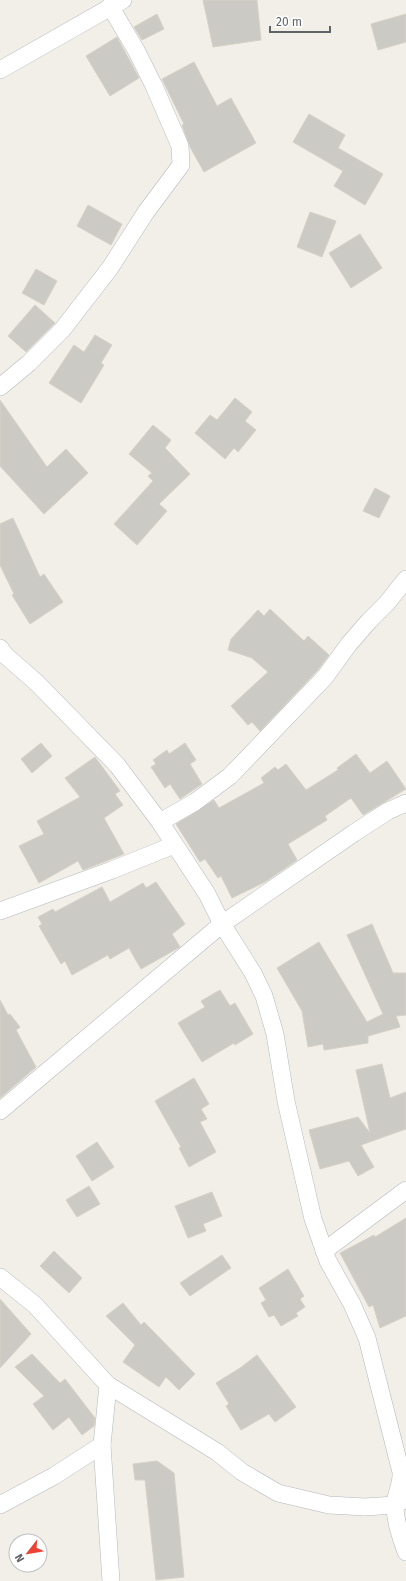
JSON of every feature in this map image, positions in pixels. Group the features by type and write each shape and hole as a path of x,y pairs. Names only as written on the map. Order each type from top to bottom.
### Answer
{"street":[{"path":"0,70 116,3 180,146 181,165 146,212 110,268 62,330 29,363 0,387"},
{"path":"160,822 195,802 230,776 325,678 349,644 387,603 406,579"},
{"path":"0,648 5,655 37,683 117,765 160,822 207,894 222,924 243,956 264,996 275,1034 302,1175 313,1219 324,1251 352,1304 367,1338 375,1367 401,1472 400,1502 397,1523 406,1552"},
{"path":"0,1110 222,924 354,833 388,811 406,803"},
{"path":"0,911 112,870 174,845"},
{"path":"324,1251 406,1190"},
{"path":"0,1277 35,1305 108,1385 217,1452 242,1472 278,1493 328,1504 364,1507 400,1502"},
{"path":"108,1385 102,1445 111,1581"},
{"path":"0,1504 54,1476 102,1445"}],"building":[{"path":"203,0 257,0 261,40 213,47"},
{"path":"157,14 164,29 142,40 134,27"},
{"path":"406,14 406,42 378,50 371,24"},
{"path":"117,37 139,78 110,96 86,56"},
{"path":"194,62 217,106 231,98 256,143 204,172 190,147 182,125 184,124 162,79"},
{"path":"309,114 345,135 338,148 383,174 365,205 334,186 343,171 293,142"},
{"path":"88,205 122,224 111,245 77,226"},
{"path":"310,212 336,221 322,257 297,247"},
{"path":"360,234 382,268 351,288 329,253"},
{"path":"36,269 57,281 44,305 22,293"},
{"path":"35,305 55,323 26,352 8,336"},
{"path":"95,335 112,345 101,363 104,365 81,403 49,383 74,345 84,352"},
{"path":"235,398 252,412 245,421 256,430 238,452 234,448 225,459 195,433 210,415 217,420"},
{"path":"0,400 47,467 66,449 88,473 44,514 0,466"},
{"path":"153,425 171,440 165,448 190,474 159,504 167,511 137,545 114,524 153,481 148,476 152,473 129,454"},
{"path":"375,488 390,496 379,518 363,511"},
{"path":"13,518 40,577 44,574 63,602 30,624 12,595 14,594 0,565 0,524"},
{"path":"270,609 304,641 308,636 329,655 317,671 260,731 252,722 248,725 231,706 268,672 252,658 228,650 231,639 258,610 264,616"},
{"path":"41,743 52,756 32,773 21,759"},
{"path":"185,743 196,760 190,764 202,784 180,799 170,784 165,788 151,767 156,764 153,760 167,750 169,754"},
{"path":"356,754 370,773 387,761 406,789 363,815 351,798 325,816 327,820 288,844 297,860 265,882 232,898 221,876 218,878 205,859 200,862 176,824 214,800 219,808 264,783 261,778 275,767 278,770 286,764 306,790 338,770 337,768"},
{"path":"95,757 120,791 115,794 123,805 104,818 124,854 83,870 78,861 39,883 19,846 44,834 37,821 80,797 65,778"},
{"path":"156,882 185,924 172,934 180,947 141,969 129,948 110,959 108,955 72,975 65,961 61,964 39,926 42,924 38,917 53,909 55,912 102,887 110,902 143,883 146,888"},
{"path":"372,924 393,973 406,973 406,1015 396,1016 400,1027 368,1036 368,1043 324,1050 323,1044 308,1047 302,1011 277,968 319,942 367,1022 383,1014 347,935"},
{"path":"220,990 230,1006 235,1003 253,1034 235,1045 234,1043 202,1062 178,1023 205,1007 201,1001"},
{"path":"0,1000 8,1015 10,1014 20,1027 16,1030 36,1067 0,1098"},
{"path":"382,1064 390,1098 406,1092 406,1129 361,1145 374,1167 358,1176 349,1161 320,1169 309,1130 358,1117 370,1133 356,1070"},
{"path":"194,1078 209,1104 201,1109 207,1119 200,1122 216,1152 189,1167 179,1148 181,1147 155,1101"},
{"path":"97,1142 114,1167 92,1181 76,1156"},
{"path":"89,1186 100,1204 77,1217 66,1200"},
{"path":"212,1192 222,1216 203,1224 206,1231 188,1238 175,1206"},
{"path":"406,1218 406,1316 380,1328 373,1305 369,1307 340,1253 374,1235 375,1237"},
{"path":"54,1251 82,1278 69,1293 40,1266"},
{"path":"222,1255 231,1268 190,1296 180,1283"},
{"path":"288,1269 304,1296 300,1299 305,1307 296,1313 298,1316 281,1326 274,1315 269,1317 261,1303 266,1300 259,1288"},
{"path":"0,1299 31,1334 0,1368"},
{"path":"123,1303 141,1325 144,1322 195,1374 179,1390 166,1377 159,1387 123,1362 135,1345 106,1316"},
{"path":"32,1354 60,1383 65,1379 95,1418 94,1426 82,1435 69,1417 53,1430 33,1404 44,1396 15,1367"},
{"path":"257,1355 296,1407 275,1422 269,1414 241,1430 226,1406 229,1404 216,1383"},
{"path":"157,1461 174,1473 184,1577 156,1580 145,1480 135,1480 133,1464"}]}
